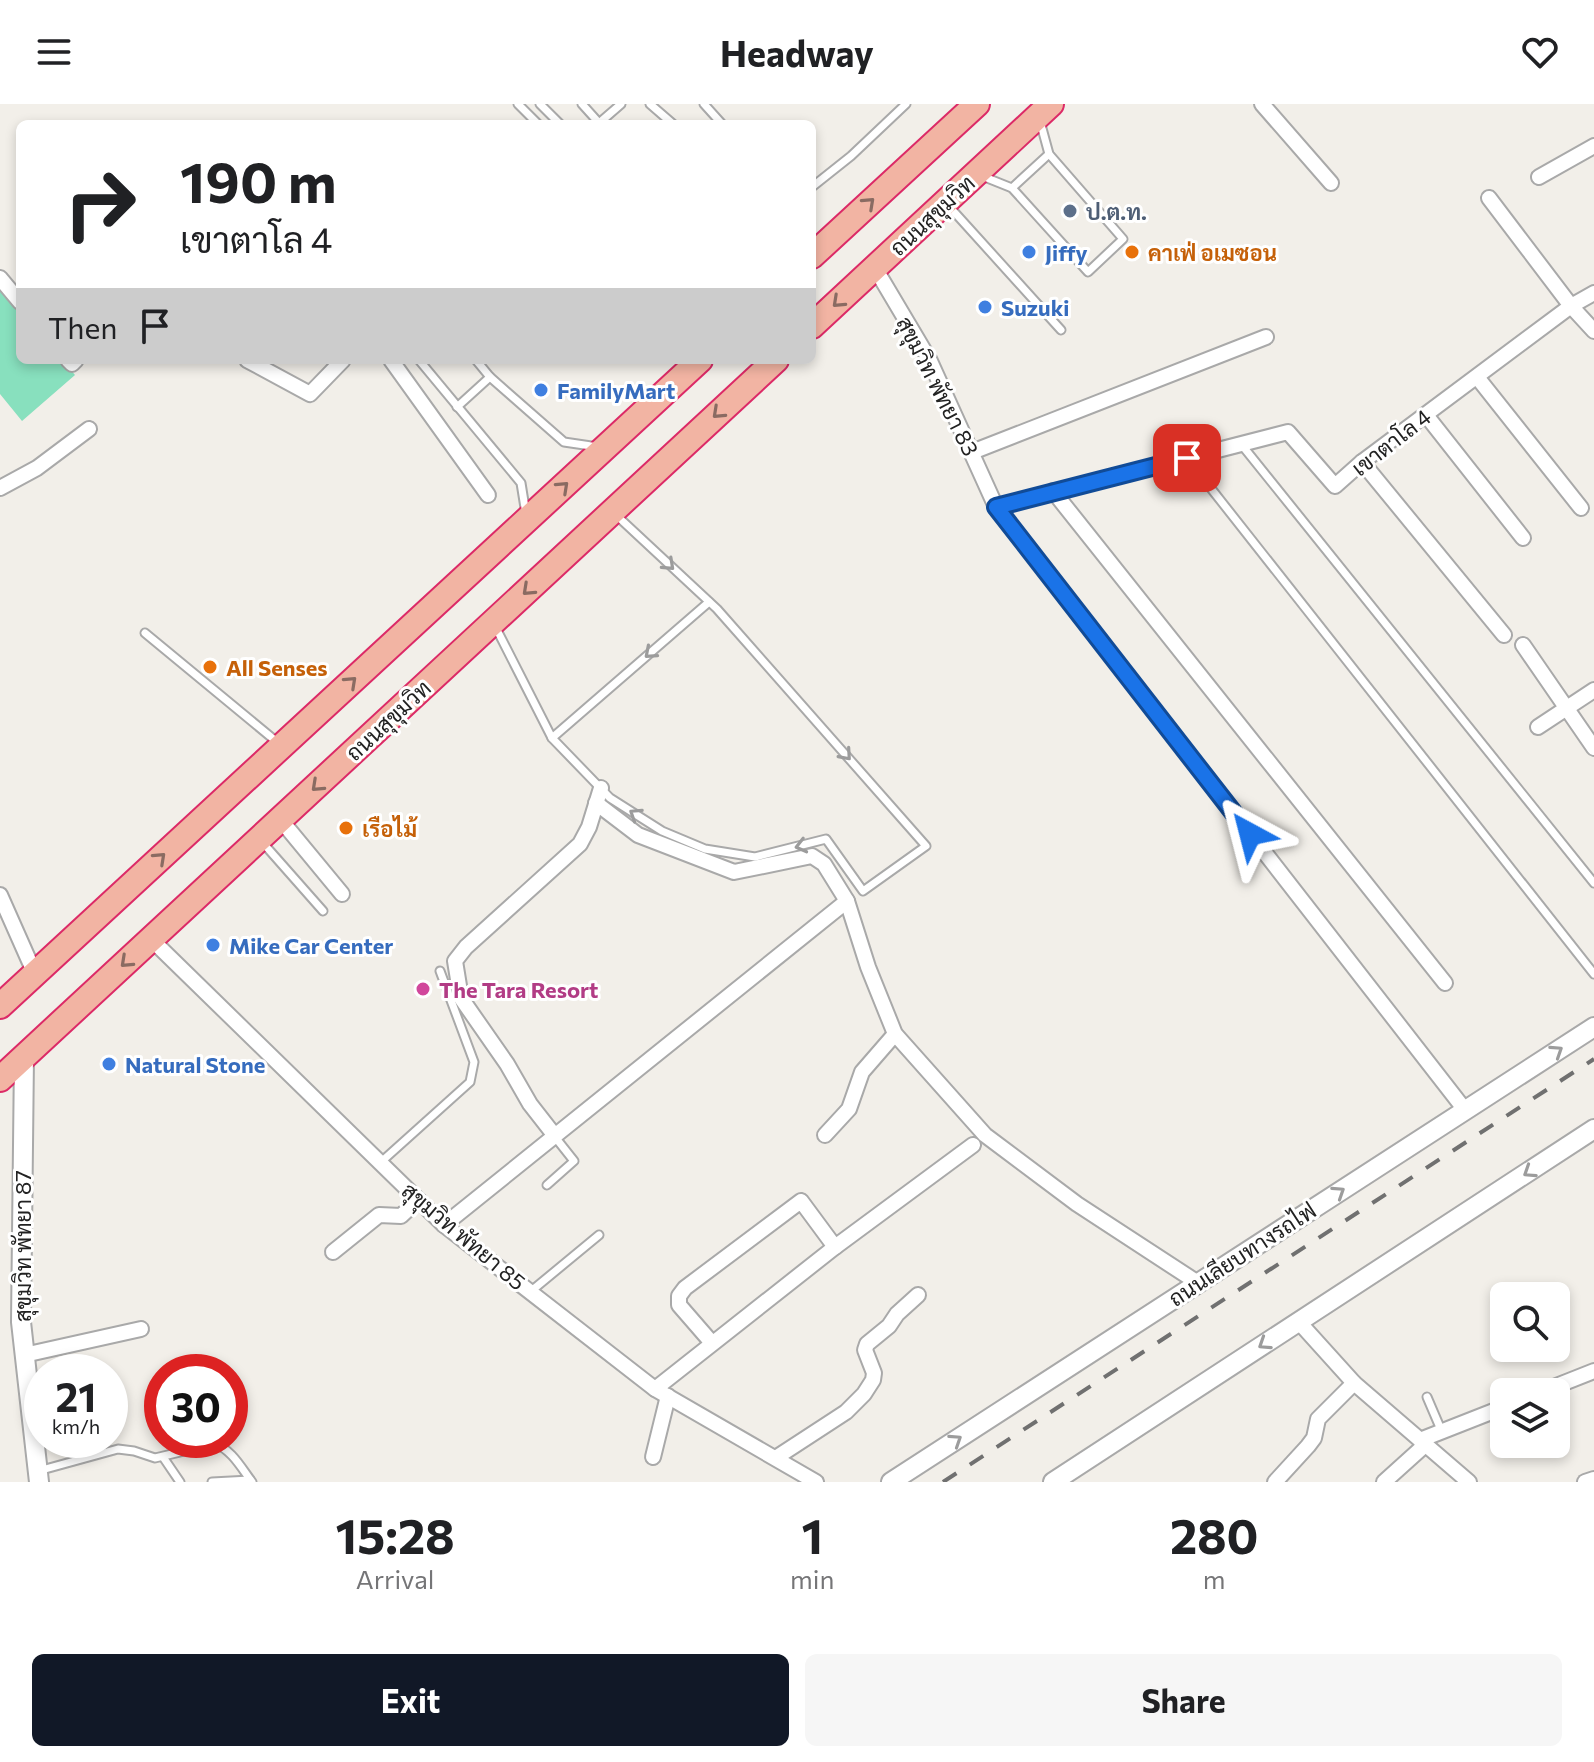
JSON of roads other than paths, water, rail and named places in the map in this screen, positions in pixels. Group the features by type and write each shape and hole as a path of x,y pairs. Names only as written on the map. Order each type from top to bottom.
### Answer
{"highway":[{"path":"816,252 977,104"},
{"name":"ถนนสุขุมวิท","path":"816,322 1045,110"},
{"path":"0,1006 696,364"},
{"name":"ถนนสุขุมวิท","path":"0,1079 772,364"}],"street":[{"path":"1262,104 1331,183"},
{"path":"1539,177 1594,146"},
{"path":"1489,198 1571,306 1594,331"},
{"name":"สุขุมวิท พัทยา 83","path":"875,268 929,359 996,507 1465,1110"},
{"path":"0,278 16,297"},
{"name":"เขาตาโล 4","path":"996,507 1288,432 1335,486 1362,462 1571,306 1594,293"},
{"path":"972,452 1266,337"},
{"path":"254,364 310,394 339,364"},
{"path":"394,364 488,495"},
{"path":"1477,377 1581,508"},
{"path":"1426,415 1523,538"},
{"path":"0,488 37,468 89,429"},
{"path":"1362,462 1504,635"},
{"path":"1053,491 1445,983"},
{"path":"1523,645 1594,748"},
{"path":"1538,727 1594,690"},
{"path":"555,1136 530,1104 507,1064 461,998 455,961 466,947 580,844 589,827 598,796 638,835 734,872 812,856 824,864 847,901 868,967 895,1034 985,1135 1077,1204 1198,1283"},
{"path":"280,819 342,894"},
{"path":"0,895 35,974"},
{"path":"444,1225 847,901"},
{"name":"สุขุมวิท พัทยา 85","path":"151,939 444,1225 662,1393 816,1482"},
{"name":"ถนนเลียบทางรถไฟ","path":"891,1482 1594,1027"},
{"path":"825,1135 849,1109 862,1072 895,1034"},
{"name":"สุขุมวิท พัทยา 87","path":"24,1057 21,1322 24,1355"},
{"path":"1053,1482 1594,1129"},
{"path":"653,1457 662,1393 712,1343 973,1145"},
{"path":"333,1252 379,1215 401,1216 418,1200"},
{"path":"712,1343 679,1305 679,1296 685,1288 801,1201 835,1247"},
{"path":"777,1457 846,1412 864,1394 874,1373 865,1350 867,1344 918,1295"},
{"path":"1298,1321 1354,1383 1469,1482"},
{"path":"28,1354 141,1329"},
{"path":"1570,1381 1594,1371"},
{"path":"1275,1482 1314,1438 1318,1419 1354,1383"},
{"path":"1384,1482 1423,1442 1490,1413"},
{"path":"1585,1482 1594,1479"}],"lane":[{"path":"518,104 534,120"},
{"path":"540,104 556,120"},
{"path":"582,104 596,120"},
{"path":"603,120 621,104"},
{"path":"650,104 668,120"},
{"path":"704,104 718,120"},
{"path":"816,184 851,156 906,104"},
{"path":"976,174 1012,188 1088,272 1123,239 1049,154 1045,110"},
{"path":"1012,188 1049,154"},
{"path":"945,202 1061,330"},
{"path":"422,364 521,483 527,520"},
{"path":"479,364 564,442 605,447"},
{"path":"457,407 490,377"},
{"path":"1241,444 1594,883"},
{"path":"1187,458 1594,974"},
{"path":"493,622 552,738 598,796 610,798 662,831 705,849 755,857 826,839 863,891 926,846 709,602 612,511"},
{"path":"552,738 709,602"},
{"path":"145,633 281,746"},
{"path":"259,839 323,911"},
{"path":"379,1164 470,1082 474,1072 474,1062 440,971"},
{"path":"547,1185 574,1161 555,1136"},
{"path":"530,1292 599,1235"},
{"path":"1427,1397 1442,1432"},
{"path":"38,1477 118,1449 144,1455"},
{"path":"164,1458 180,1482"},
{"path":"231,1458 251,1481"},
{"path":"212,1482 251,1481"}],"railway":[{"path":"943,1482 1594,1059"}],"place":[{"name":"ป.ต.ท.","path":"1070,211"},
{"name":"Jiffy","path":"1029,252"},
{"name":"คาเฟ่ อเมซอน","path":"1132,252"},
{"name":"Suzuki","path":"985,307"},
{"name":"FamilyMart","path":"541,390"},
{"name":"All Senses","path":"210,667"},
{"name":"เรือไม้","path":"346,828"},
{"name":"Mike Car Center","path":"213,945"},
{"name":"The Tara Resort","path":"423,989"},
{"name":"Natural Stone","path":"109,1064"}]}
